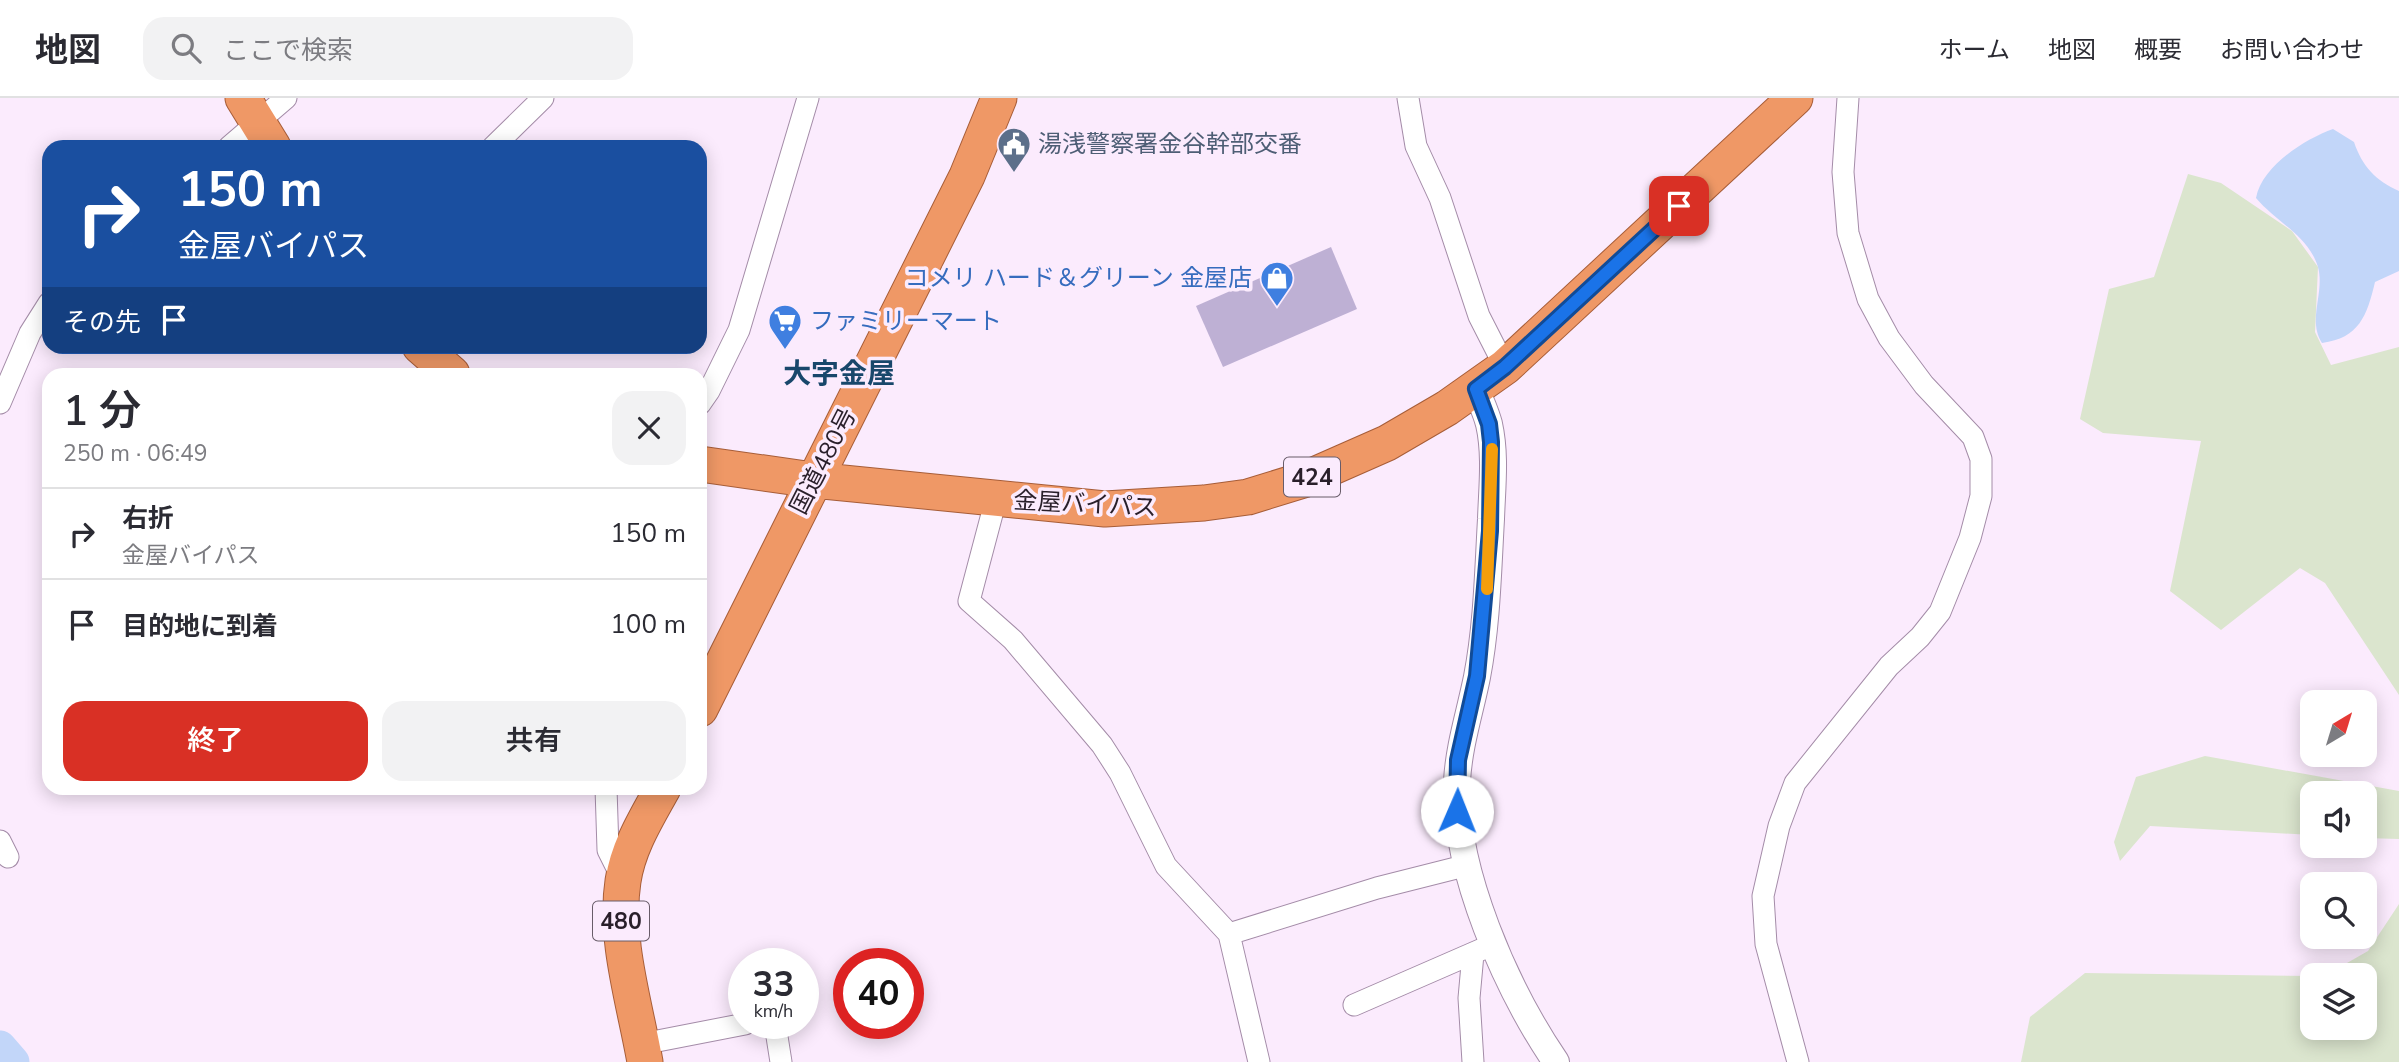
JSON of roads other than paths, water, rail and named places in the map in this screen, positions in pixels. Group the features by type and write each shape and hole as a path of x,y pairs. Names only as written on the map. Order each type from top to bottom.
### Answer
{"highway":[{"name":"国道480号","path":"707,695 967,176 999,98"},
{"name":"金屋バイパス","path":"707,465 813,480 1105,509 1162,508 1248,496 1303,480 1357,458 1476,389 1505,367 1795,98"},
{"path":"429,354 445,368"},
{"name":"480","path":"643,1053 621,929 623,880 637,837 659,795"}],"street":[{"path":"236,140 286,98"},
{"path":"500,140 543,98"},
{"path":"707,391 739,330 808,98"},
{"path":"1408,98 1416,145 1440,198 1479,316 1505,367"},
{"path":"1798,1062 1766,944 1763,896 1779,826 1794,783 1889,666 1920,637 1940,612 1970,538 1981,496 1981,459 1973,438 1924,385 1889,338 1868,299 1848,233 1843,172 1848,98"},
{"path":"0,403 30,333 42,314"},
{"path":"1476,389 1489,424 1493,462 1486,609 1477,676 1458,760 1457,811 1483,949 1518,999 1556,1062"},
{"path":"996,499 969,601 1025,654 1102,745 1120,773 1166,866 1229,934 1259,1062"},
{"path":"606,795 608,850 623,880"},
{"path":"1229,934 1377,888 1468,865"},
{"path":"1354,1005 1483,949"},
{"path":"1473,1062 1469,998 1483,949"},
{"path":"643,1053 728,1029"},
{"path":"777,1039 781,1062"}],"water":[{"path":"2333,129 2354,142 2361,158 2383,183 2399,191 2399,271 2375,282 2369,305 2353,330 2345,336 2322,343 2316,325 2320,277 2313,256 2299,237 2256,198 2267,175 2286,155"}],"waterway":[{"path":"0,1047 13,1062"}],"place":[{"name":"湯浅警察署金谷幹部交番","path":"1014,174"},
{"name":"コメリ ハード＆グリーン 金屋店","path":"1277,308"},
{"name":"ファミリーマート","path":"785,351"}],"district":[{"name":"大字金屋","path":"839,373"}]}
